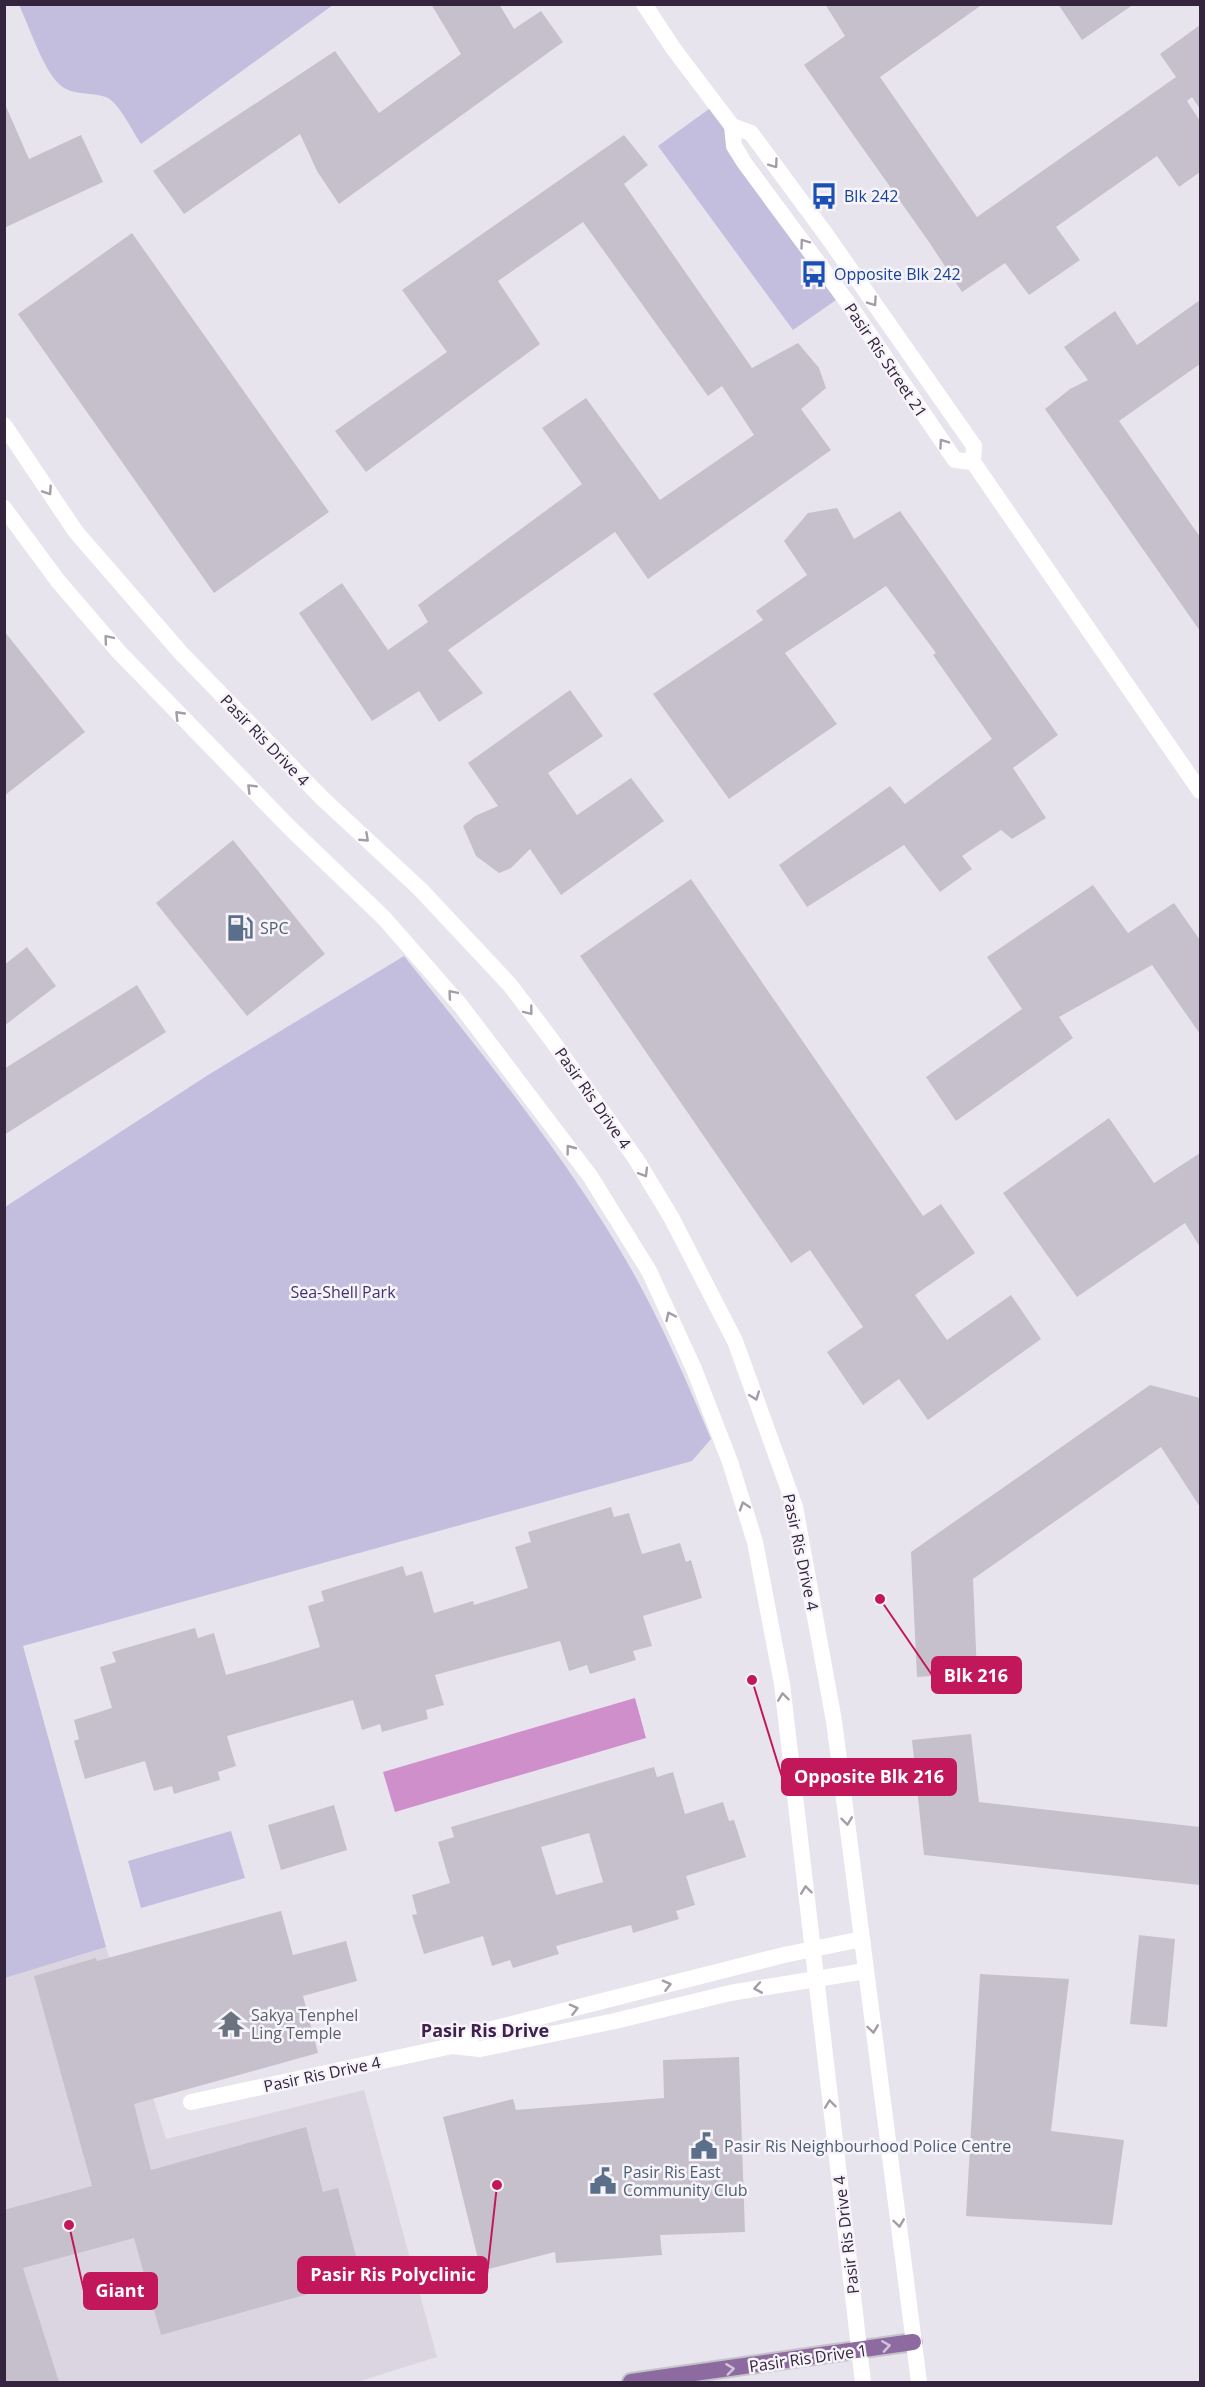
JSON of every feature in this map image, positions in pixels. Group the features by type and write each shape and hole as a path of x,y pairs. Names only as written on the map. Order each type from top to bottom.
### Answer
{"main road":[{"name":"Pasir Ris Drive 1","path":"631,2382 913,2342"}],"street":[{"name":"Pasir Ris Street 21","path":"644,4 673,48 732,126 734,146 739,154 848,303 955,460 973,462"},
{"name":"Pasir Ris Street 21","path":"732,126 751,133 827,236 974,446 973,462 1200,791"},
{"name":"Pasir Ris Drive 4","path":"4,425 76,532 181,653 322,798 420,890 510,985 629,1149 671,1216 735,1341 795,1507 834,1721 919,2382"},
{"name":"Pasir Ris Drive 4","path":"4,508 58,581 119,652 282,820 384,918 428,966 590,1176 649,1271 694,1370 730,1462 756,1542 782,1684 862,2382"},
{"name":"Pasir Ris Drive 4","path":"191,2102 452,2046 476,2033 813,1948 862,1939"},
{"name":"Pasir Ris Drive 4","path":"452,2046 480,2049 615,2021 725,1994 866,1971"}],"shaded area":[{"path":"635,1698 646,1738 395,1812 383,1772"},
{"path":"106,1947 166,2139 364,2090 437,2357 357,2382 5,2382 5,1978"}],"green space":[{"path":"19,5 333,5 141,144 113,101 102,96 70,91 59,84 47,68"},
{"path":"713,106 849,291 793,330 658,146"},
{"name":"Sea-Shell Park","path":"404,956 517,1099 596,1211 657,1319 711,1439 692,1461 23,1646 106,1947 5,1978 5,1207 208,1075"},
{"path":"231,1831 245,1878 141,1908 128,1861"}],"building":[{"path":"431,4 499,4 514,29 541,11 563,42 339,204 317,171 300,134 184,214 153,171 335,51 379,113 461,54"},
{"path":"825,4 983,4 880,77 977,217 1176,77 1160,54 1200,25 1200,109 1192,97 1187,101 1200,121 1200,172 1179,187 1157,156 1056,227 1080,260 1029,295 1005,263 962,292 804,65 845,36"},
{"path":"1058,4 1134,4 1082,40"},
{"path":"4,102 29,159 81,135 103,182 4,228"},
{"path":"624,135 648,165 624,184 752,368 798,343 819,368 826,388 801,409 831,450 648,579 615,532 448,650 483,693 439,722 419,691 372,721 299,613 342,583 388,650 428,622 418,605 582,484 542,428 586,398 660,500 754,435 722,386 708,396 583,222 498,281 540,344 366,472 335,431 447,352 402,290"},
{"path":"132,233 329,512 214,593 18,314"},
{"path":"1200,300 1200,364 1119,421 1200,537 1200,631 1045,409 1070,389 1088,380 1064,347 1115,311 1137,345"},
{"path":"837,508 854,539 900,511 1058,735 1013,768 1046,818 1012,839 1001,830 962,856 972,869 940,892 904,845 807,907 779,865 890,786 905,804 992,739 933,655 936,653 886,586 785,653 837,724 729,799 653,694 763,620 756,611 807,575 784,541 808,513"},
{"path":"4,631 85,732 4,796"},
{"path":"570,690 603,736 548,773 577,815 631,778 664,821 561,895 530,849 511,868 499,873 476,856 463,826 475,816 498,806 468,763"},
{"name":"SPC","path":"233,840 325,954 247,1016 156,903"},
{"path":"691,879 923,1216 941,1204 975,1253 915,1295 947,1340 1011,1295 1041,1339 928,1420 899,1379 863,1405 827,1352 863,1327 810,1250 791,1263 580,956"},
{"path":"1093,885 1128,933 1174,903 1200,940 1200,1034 1152,965 1059,1017 1073,1038 956,1121 926,1077 1022,1009 987,957"},
{"path":"27,947 56,986 4,1026 4,965"},
{"path":"137,985 166,1032 4,1135 4,1069"},
{"path":"1109,1118 1154,1183 1200,1153 1200,1247 1185,1223 1077,1297 1003,1193"},
{"path":"1150,1385 1200,1398 1200,1507 1161,1447 973,1579 977,1673 917,1677 911,1552"},
{"path":"611,1507 614,1517 629,1513 642,1554 680,1543 686,1562 691,1560 702,1598 643,1616 652,1646 633,1651 636,1660 590,1674 587,1665 569,1671 560,1641 435,1675 444,1705 426,1710 428,1719 382,1732 380,1724 362,1730 353,1700 227,1736 236,1766 218,1772 220,1780 174,1794 172,1786 154,1791 145,1761 85,1779 74,1741 79,1739 74,1720 112,1708 100,1667 116,1662 112,1652 195,1628 198,1638 214,1633 226,1675 265,1664 320,1647 308,1606 324,1601 321,1591 403,1566 406,1576 422,1571 434,1613 473,1601 474,1605 528,1588 515,1547 531,1542 528,1532"},
{"path":"971,1734 979,1802 1200,1827 1200,1885 924,1855 912,1740"},
{"path":"654,1767 657,1777 673,1772 685,1814 723,1802 729,1821 734,1820 746,1857 686,1876 695,1905 676,1911 679,1919 633,1933 631,1925 556,1946 559,1954 513,1968 510,1960 492,1966 483,1936 424,1954 412,1915 417,1914 412,1895 450,1883 438,1842 454,1837 451,1827","holes":["589,1833 603,1882 556,1895 541,1847"]},
{"path":"334,1805 347,1850 281,1870 268,1825"},
{"path":"281,1911 293,1955 346,1941 357,1981 303,1996 318,2053 134,2104 151,2170 306,2127 323,2192 338,2188 362,2279 161,2335 134,2238 23,2268 59,2382 4,2382 4,2210 92,2186 34,1976"},
{"path":"1139,1935 1175,1939 1167,2027 1130,2024"},
{"path":"980,1974 1069,1979 1051,2131 1124,2140 1112,2225 966,2216"},
{"path":"739,2057 745,2232 660,2235 662,2255 556,2263 555,2252 481,2271 443,2117 513,2099 516,2110 664,2098 663,2060"}],"place":[{"name":"Blk 242","path":"824,196"},
{"name":"Opposite Blk 242","path":"814,274"},
{"name":"SPC","path":"240,928"},
{"name":"Blk 216","path":"880,1599"},
{"name":"Opposite Blk 216","path":"752,1680"},
{"name":"Sakya Tenphel Ling Temple","path":"231,2024"},
{"name":"Pasir Ris Neighbourhood Police Centre","path":"704,2146"},
{"name":"Pasir Ris East Community Club","path":"603,2181"},
{"name":"Pasir Ris Polyclinic","path":"497,2185"},
{"name":"Giant","path":"69,2225"}],"district":[{"name":"Pasir Ris Drive","path":"485,2030"}]}
